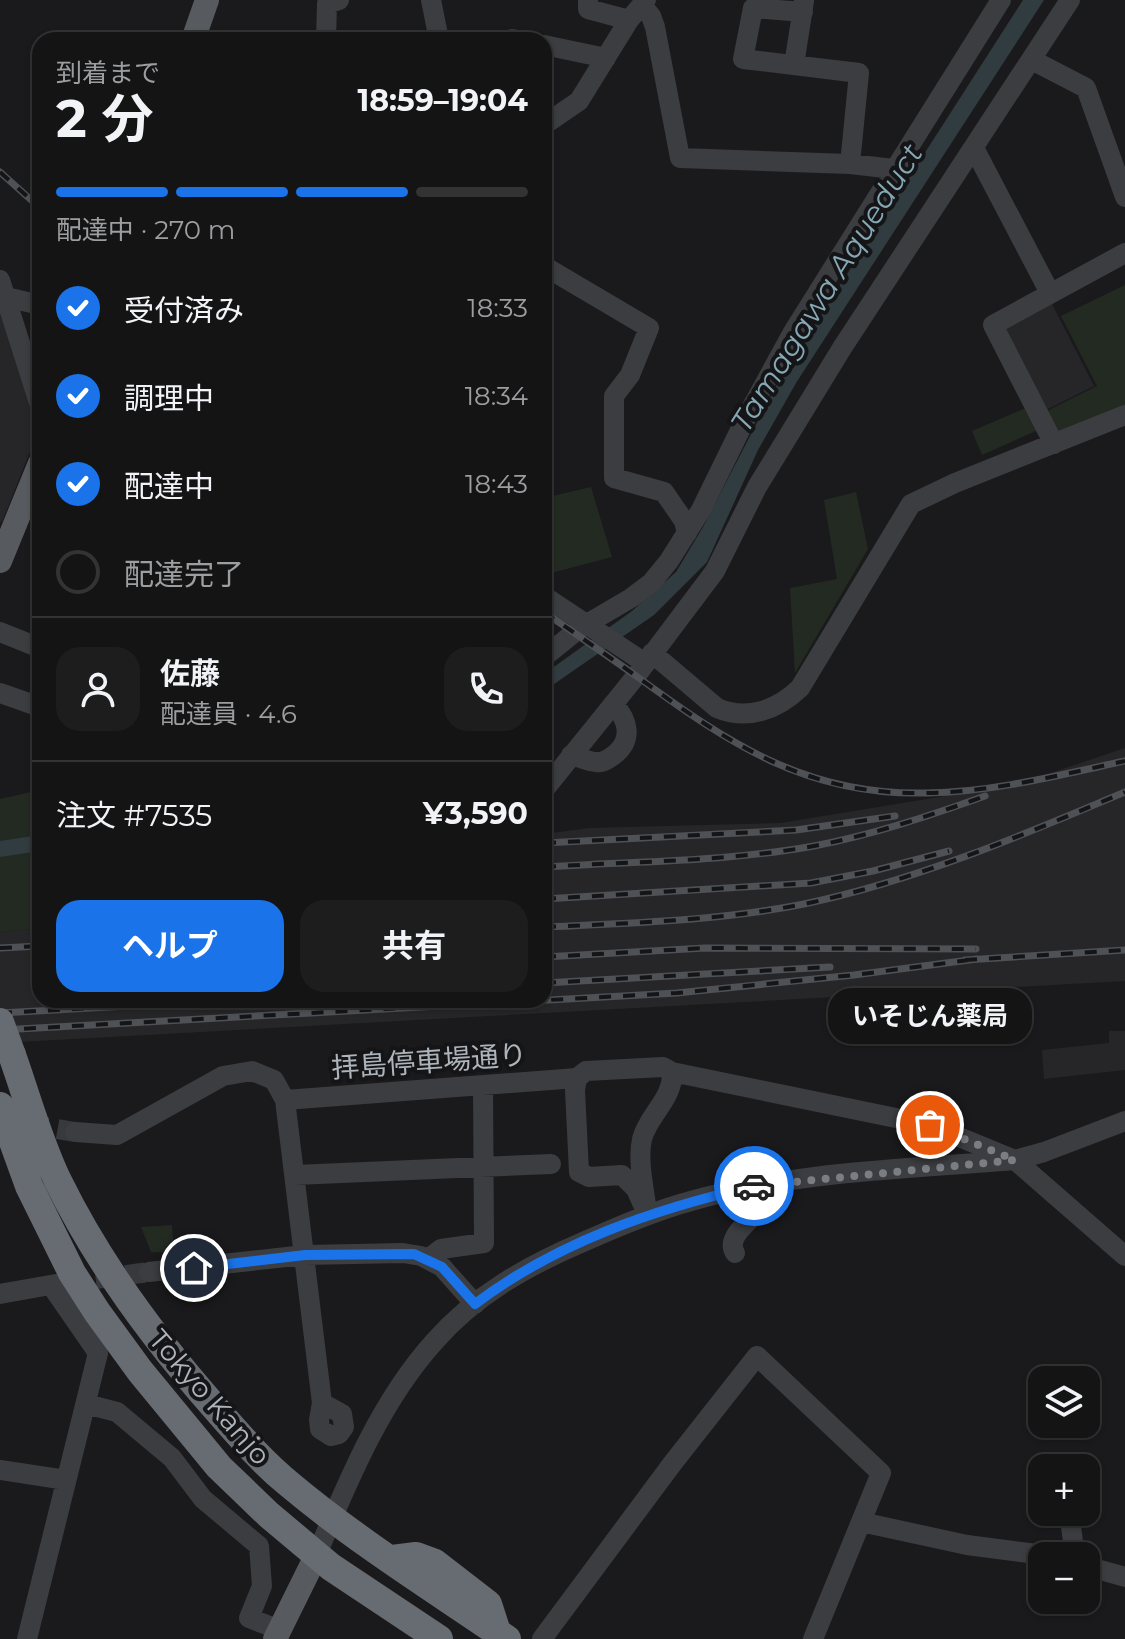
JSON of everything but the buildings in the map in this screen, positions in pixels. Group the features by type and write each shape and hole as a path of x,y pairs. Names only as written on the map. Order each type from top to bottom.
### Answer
{"highway":[{"name":"Tokyo Kanjo","path":"0,1022 57,1178 97,1253 155,1335 260,1459 333,1518 392,1559 416,1556 435,1563 488,1604 502,1636"},
{"name":"Tokyo Kanjo","path":"0,1106 29,1186 50,1232 97,1312 140,1371 219,1467 269,1515 317,1554 360,1587 439,1639"}],"main road":[{"path":"196,32 207,0"},
{"path":"0,561 32,483"},
{"path":"282,1636 317,1554"}],"street":[{"path":"326,32 327,4 339,0"},
{"path":"431,0 437,32"},
{"path":"588,0 588,9 639,8 651,16 680,158 850,164 894,169"},
{"path":"552,652 593,627 651,583 687,533 793,332 1001,0"},
{"path":"552,780 613,704 642,656 715,571 757,487 842,348 1070,0"},
{"path":"794,65 804,6 753,8 743,59 859,73 850,164"},
{"path":"552,120 579,101 639,8"},
{"path":"552,47 606,58"},
{"path":"1032,60 1086,88 1125,197"},
{"path":"974,148 1050,293"},
{"path":"1054,444 993,325 1125,253"},
{"path":"552,271 649,328 630,375 614,396 614,478 664,492 684,521 687,533"},
{"path":"3,288 32,301"},
{"path":"3,288 32,380"},
{"path":"552,601 728,713 752,714 783,704 800,688 911,504 955,483 1125,415"},
{"path":"0,632 32,645"},
{"path":"0,693 32,704"},
{"path":"571,755 594,763 605,761 621,750 628,732 624,715 613,704"},
{"name":"拝島停車場通り","path":"285,1100 577,1078 586,1071 663,1067 672,1072"},
{"path":"75,1132 117,1135 223,1076 252,1071 274,1080 285,1100 322,1403"},
{"path":"647,1214 640,1148 643,1135 673,1084 672,1072 930,1125 1015,1160 1125,1256"},
{"path":"577,1078 579,1172 589,1177 622,1175 630,1182 647,1214"},
{"path":"428,1259 441,1249 484,1243 483,1087"},
{"path":"317,1554 390,1402 434,1342 475,1304 526,1268 647,1214 693,1200 755,1186 1015,1160 1125,1121"},
{"path":"610,1176 640,1148"},
{"path":"295,1175 551,1164"},
{"path":"735,1253 731,1246 732,1238 760,1207 755,1186"},
{"path":"149,1272 305,1255 403,1253 428,1259 448,1272 475,1304"},
{"path":"0,1294 53,1285 98,1353 27,1639"},
{"path":"542,1639 757,1356 881,1473 813,1639"},
{"path":"86,1404 117,1412 172,1458 203,1499 259,1546 262,1586 249,1618 282,1636"},
{"path":"0,1470 66,1480"},
{"path":"861,1522 967,1545 1028,1553"},
{"path":"1100,1570 1125,1577"}],"shaded area":[{"path":"1023,0 1044,0 796,383 758,450 707,562 654,615 552,685 552,668 632,611 676,572 703,527 779,380"},
{"path":"1125,285 1125,405 1055,434 1043,413 1097,386 1061,316"},
{"path":"1050,300 1094,386 1042,412 1000,328"},
{"path":"0,304 32,407 32,430 31,449 0,522"},
{"path":"1028,407 1038,430 982,455 972,431"},
{"path":"591,487 612,557 552,573 552,496"},
{"path":"856,492 868,549 795,673 790,588 837,579 824,500"},
{"path":"1125,748 1125,981 0,1043 0,932 32,929 32,1008 552,1008 552,833 589,828 781,823 1018,784"},
{"path":"32,792 32,929 0,932 0,799"},
{"path":"32,836 32,852 0,857 0,841"},
{"path":"1109,1031 1125,1031 1125,1070 1044,1079 1042,1050 1109,1043"},
{"path":"172,1225 174,1253 151,1252 141,1227"}],"tunnel":[{"path":"28,1124 75,1132"},
{"path":"66,1283 149,1272"}],"railway":[{"path":"0,172 32,201"},
{"path":"552,618 739,745 808,776 845,786 884,792 977,790 1125,761"},
{"path":"552,927 707,918 804,904 926,870 1007,841 1125,792"},
{"path":"552,867 713,858 814,846 900,824 985,796"},
{"path":"552,843 796,830 895,816"},
{"path":"552,899 811,883 949,851"},
{"path":"0,948 32,946"},
{"path":"552,957 705,948 976,949"},
{"path":"965,960 1125,950"},
{"path":"552,1000 677,993 977,959"},
{"path":"552,983 830,967"},
{"path":"0,1013 92,1008"},
{"path":"0,1030 403,1008"}],"way so far":[{"path":"754,1186 1015,1160 930,1125"}],"place":[{"name":"いそじん薬局","path":"930,1125"}],"route":[{"path":"194,1268 305,1255 414,1254 436,1262 475,1304 507,1279 543,1259 647,1214 754,1186"}],"water label":[{"name":"Tamagawa Aqueduct","path":"827,288"}]}
